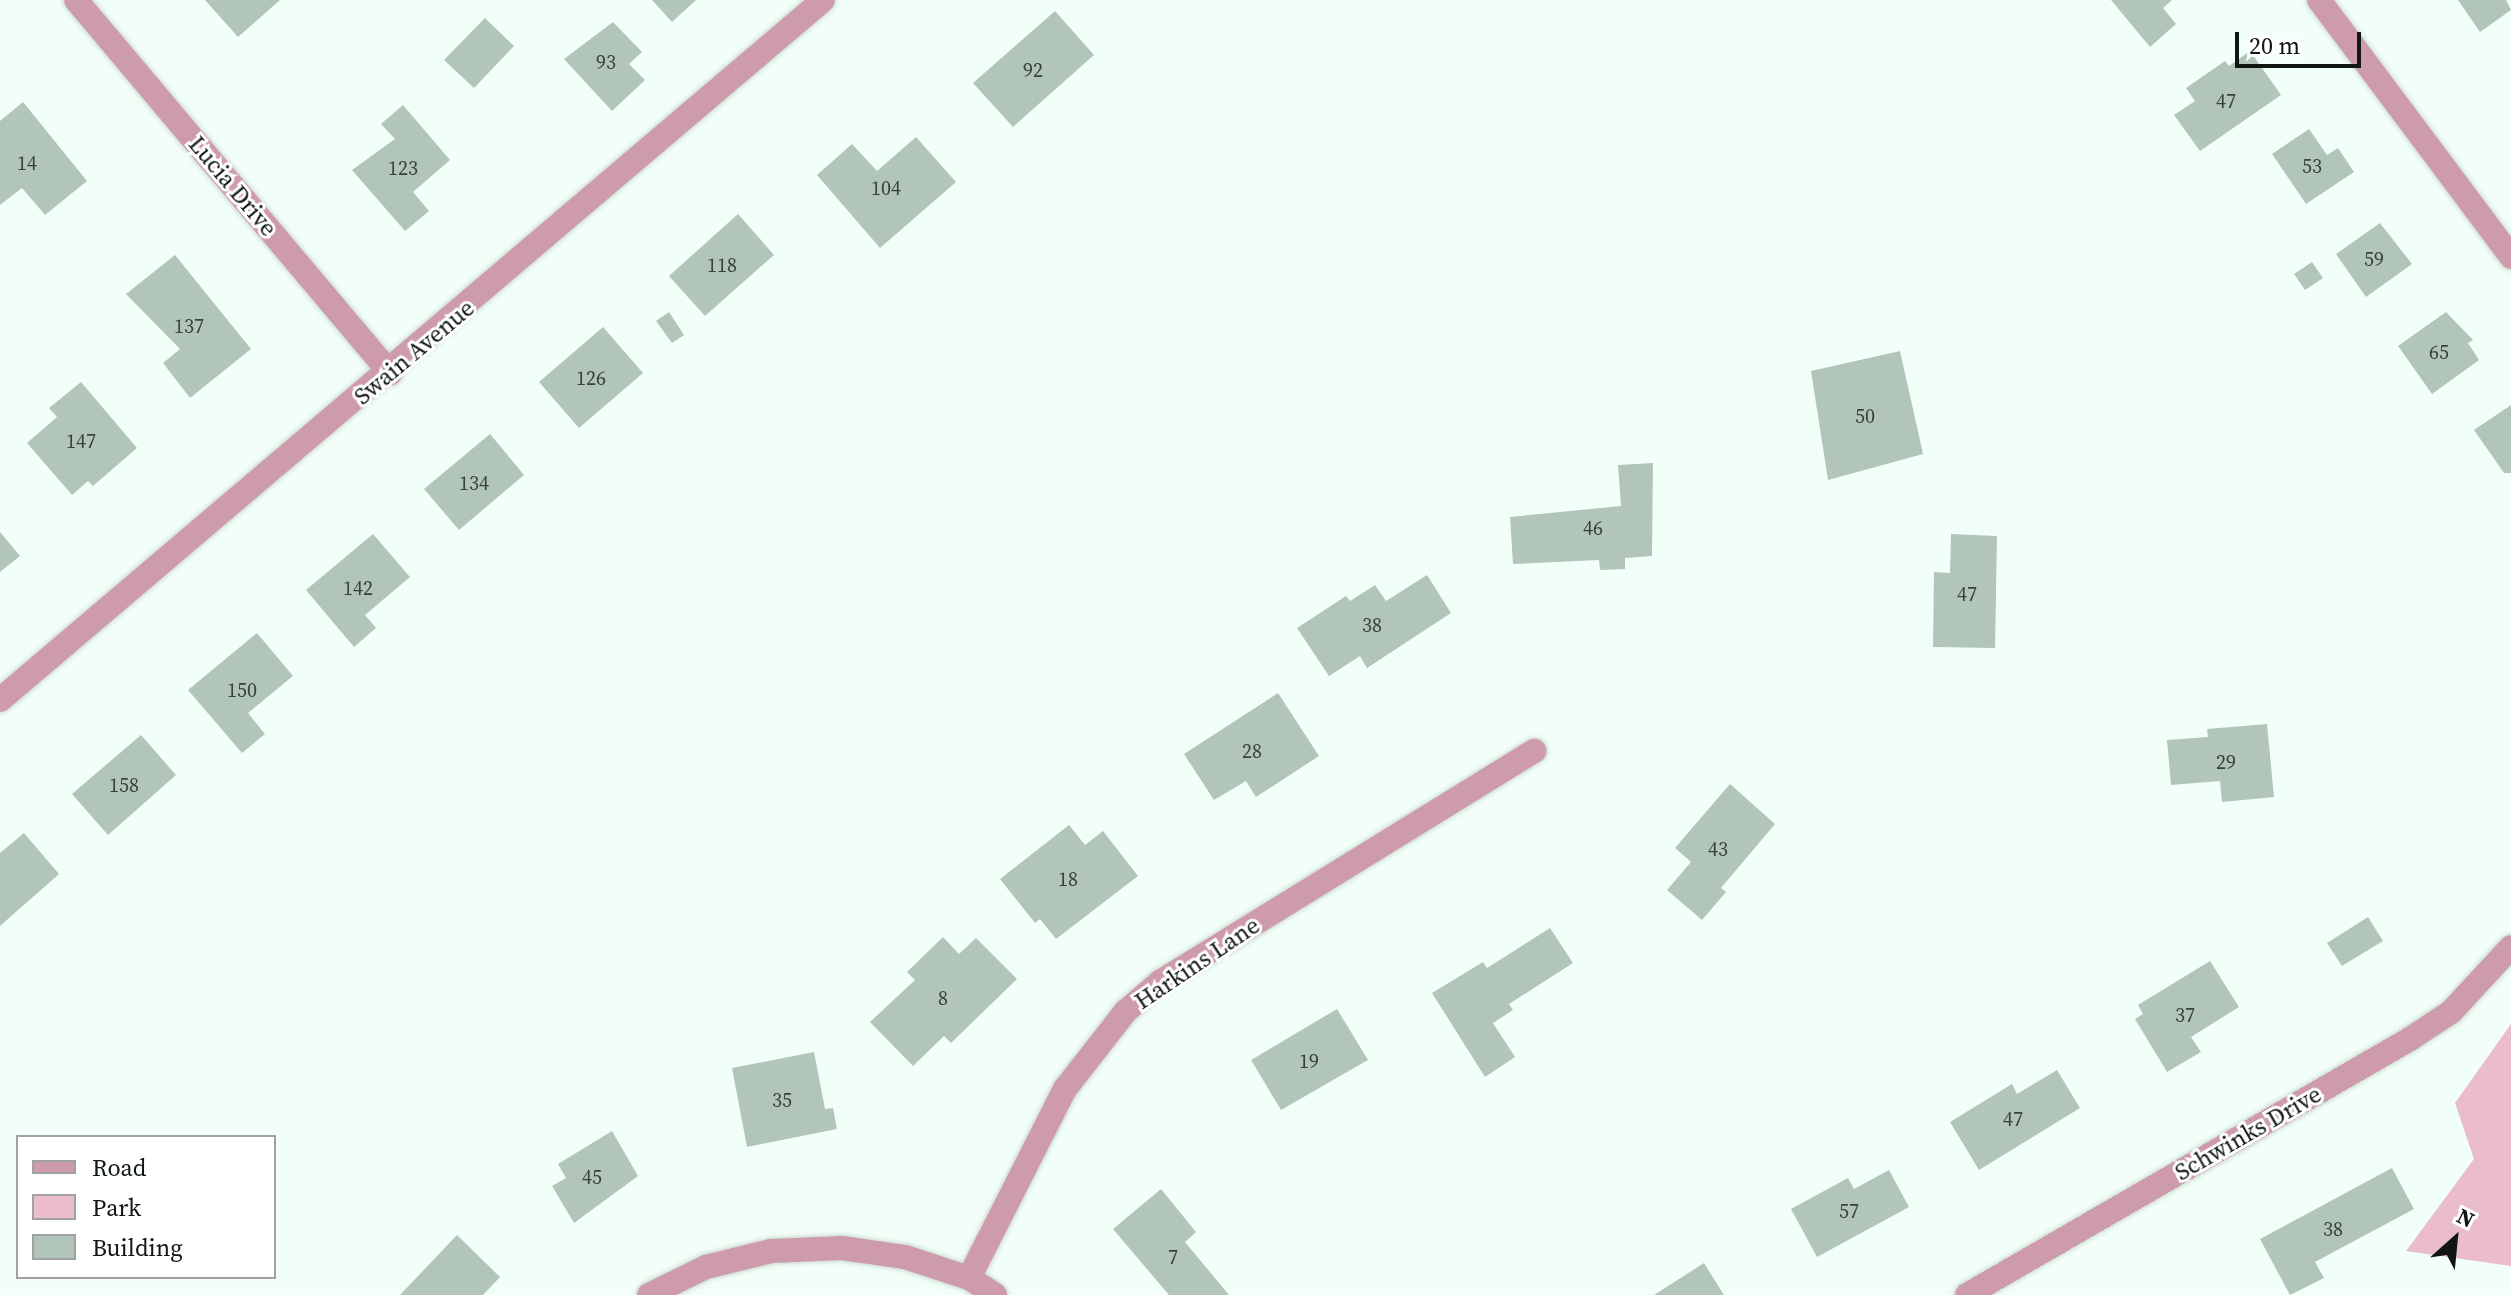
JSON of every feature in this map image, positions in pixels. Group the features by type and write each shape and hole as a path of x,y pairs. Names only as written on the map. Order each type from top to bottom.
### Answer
{"street":[{"name":"Lucia Drive","path":"76,0 390,373"},
{"name":"Swain Avenue","path":"0,700 390,373 823,0"},
{"path":"2319,0 2511,257"},
{"name":"Harkins Lane","path":"969,1278 1065,1089 1126,1011 1160,982 1534,751"},
{"name":"Schwinks Drive","path":"1967,1295 2410,1039 2451,1012 2511,947"},
{"path":"649,1295 706,1267 800,1250 842,1248 905,1257 969,1278 995,1295"}],"green space":[{"path":"2511,1024 2511,1266 2406,1251 2474,1159 2455,1103"}],"building":[{"path":"205,0 280,0 238,37"},
{"path":"652,0 696,0 672,22"},
{"path":"2111,0 2172,0 2163,8 2176,24 2150,47"},
{"path":"2458,0 2506,0 2511,10 2480,32"},
{"path":"1055,11 1094,55 1013,127 973,83"},
{"path":"485,18 514,46 474,88 444,60"},
{"path":"613,22 642,52 629,64 645,80 612,111 564,59"},
{"path":"2250,51 2281,95 2200,151 2174,115 2195,101 2186,88 2225,61 2229,66"},
{"path":"23,102 87,181 45,215 22,188 0,205 0,121"},
{"path":"403,105 450,160 413,192 429,211 405,231 352,170 395,139 381,124"},
{"path":"2309,129 2327,155 2338,148 2354,172 2306,204 2272,154"},
{"path":"916,137 956,182 880,248 817,175 852,144 877,171"},
{"path":"738,214 774,255 705,316 669,276"},
{"path":"2380,223 2412,264 2366,297 2336,254"},
{"path":"175,255 251,349 190,398 163,363 180,349 126,294"},
{"path":"2312,262 2323,278 2305,290 2294,274"},
{"path":"669,312 684,335 672,343 656,321"},
{"path":"2446,312 2473,340 2468,343 2479,360 2432,394 2398,346"},
{"path":"603,327 643,373 579,428 539,382"},
{"path":"1900,351 1923,454 1828,480 1811,371"},
{"path":"81,382 137,448 93,486 88,481 72,495 27,443 57,417 49,408"},
{"path":"2511,405 2511,473 2504,473 2474,430"},
{"path":"490,434 524,475 459,530 424,489"},
{"path":"1653,463 1652,556 1625,558 1625,569 1600,570 1599,560 1513,564 1510,517 1621,506 1618,465"},
{"path":"0,532 20,556 0,572"},
{"path":"373,534 410,577 365,615 376,628 354,647 306,590"},
{"path":"1951,534 1997,536 1995,648 1933,647 1934,572 1950,573"},
{"path":"1427,575 1451,613 1367,668 1360,656 1329,676 1297,628 1346,596 1350,601 1375,585 1386,601"},
{"path":"257,633 293,676 248,713 265,734 242,753 188,690"},
{"path":"1278,693 1319,756 1256,797 1246,781 1214,800 1184,754"},
{"path":"2267,724 2274,797 2222,802 2220,781 2171,785 2167,740 2208,737 2207,729"},
{"path":"141,735 176,775 108,835 72,794"},
{"path":"1730,784 1775,824 1721,888 1726,892 1702,920 1667,890 1691,862 1675,848"},
{"path":"1069,825 1085,845 1103,831 1138,876 1056,939 1040,919 1035,923 1000,879"},
{"path":"24,833 59,874 0,926 0,853"},
{"path":"2368,917 2383,941 2342,966 2327,943"},
{"path":"1550,928 1573,963 1509,1004 1513,1010 1493,1023 1515,1057 1485,1077 1432,993 1483,962 1487,968"},
{"path":"943,937 959,954 976,938 1017,979 951,1043 944,1036 913,1066 870,1022 915,980 907,972"},
{"path":"2210,961 2239,1007 2191,1037 2201,1052 2167,1072 2135,1019 2143,1014 2138,1005"},
{"path":"1337,1009 1368,1060 1281,1110 1251,1060"},
{"path":"814,1052 825,1109 833,1108 837,1129 747,1147 732,1068"},
{"path":"2057,1070 2080,1108 1979,1170 1950,1122 2012,1084 2017,1094"},
{"path":"612,1131 638,1176 574,1223 552,1186 566,1178 558,1164"},
{"path":"2392,1168 2414,1209 2315,1262 2324,1278 2290,1295 2260,1239"},
{"path":"1889,1170 1909,1207 1817,1257 1791,1209 1848,1178 1854,1189"},
{"path":"1161,1189 1196,1232 1185,1242 1229,1295 1169,1295 1113,1229"},
{"path":"457,1235 500,1277 483,1295 400,1295"},
{"path":"1704,1263 1724,1295 1654,1295"}]}
